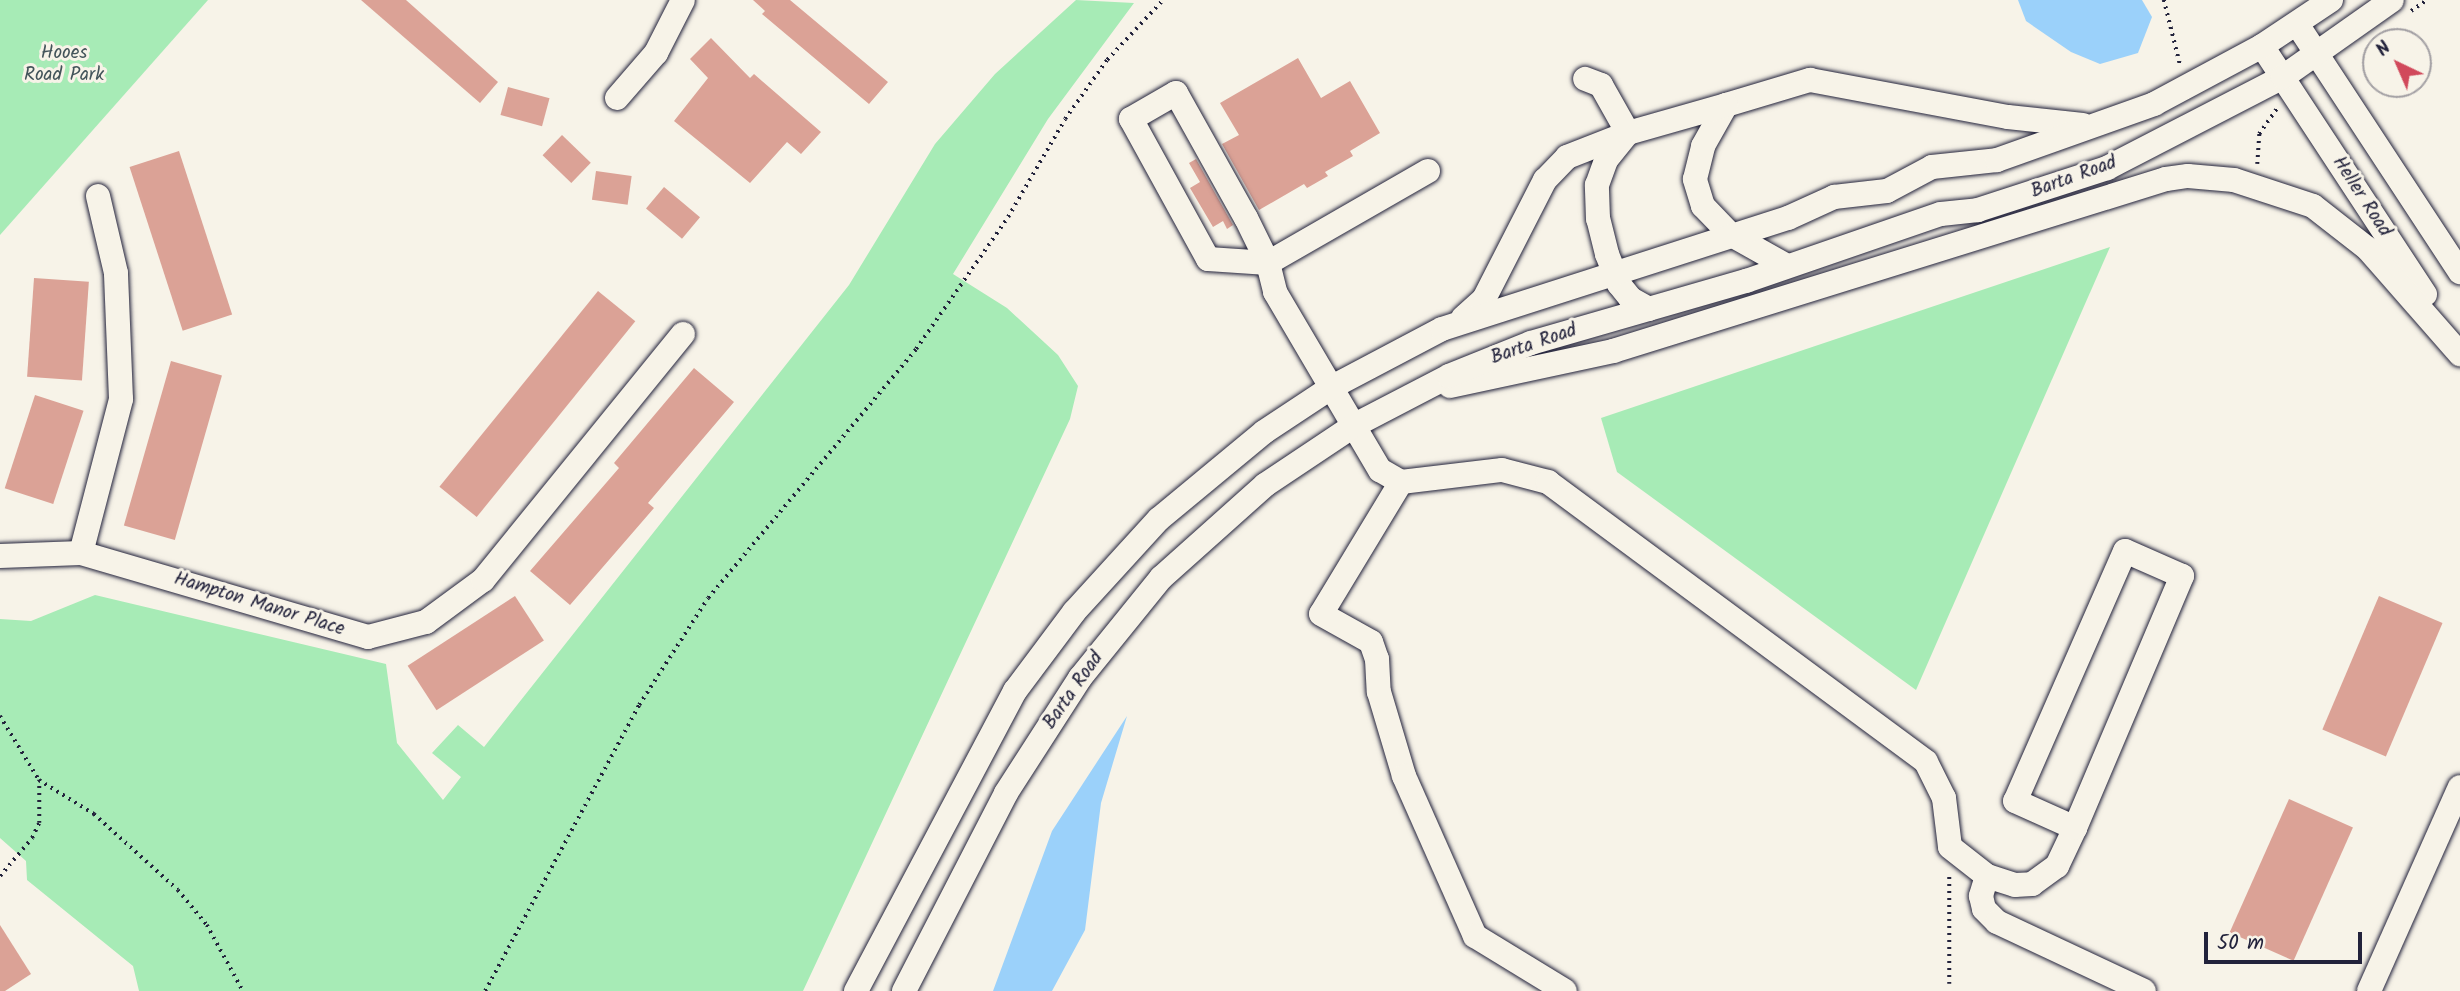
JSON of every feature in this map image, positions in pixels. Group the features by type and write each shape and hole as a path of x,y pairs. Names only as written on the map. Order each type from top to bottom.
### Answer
{"street":[{"path":"617,98 656,53 683,0"},
{"path":"856,991 970,769 1016,691 1074,612 1159,519 1264,432 1332,387 1457,324 1614,271 1788,218 1834,197 1887,191 1932,167 1997,160 2094,125 2187,86 2262,46 2331,0"},
{"name":"Barta Road","path":"904,991 1006,793 1080,678 1161,578 1265,485 1355,425 1425,389 1531,343 1787,266 1941,214 2009,201 2107,168 2283,77 2392,0"},
{"name":"Heller Road","path":"2297,24 2460,272"},
{"name":"Heller Road","path":"2262,46 2460,348"},
{"path":"1585,79 1601,85 1628,133"},
{"path":"1457,324 1484,299 1545,180 1567,157 1628,133 1810,80 2008,117 2094,125"},
{"path":"1427,171 1268,263 1208,259 1130,119 1176,93 1268,263 1275,292 1380,470 1401,482 1502,470 1548,482 1926,762 1944,797 1950,847 1987,876 2015,885 2046,877 2057,866 2076,828 2182,576 2125,551 2015,801 2076,828"},
{"path":"1726,104 1703,146 1695,179 1703,206 1730,234 1787,266"},
{"path":"1628,133 1606,160 1597,185 1598,219 1614,271 1632,299 1649,309"},
{"path":"2072,210 2144,149"},
{"path":"1425,389 1469,384 1613,351 2188,176 2234,180 2278,192 2313,206 2368,249 2460,354"},
{"path":"81,553 121,399 116,273 98,196"},
{"name":"Hampton Manor Place","path":"0,556 81,553 368,637 426,622 482,580 683,334"},
{"path":"1401,482 1321,614 1371,642 1377,659 1379,692 1404,776 1475,936 1565,991"},
{"path":"2369,991 2460,787"},
{"path":"1987,876 1980,896 1984,909 1997,922 2144,991"}],"path":[{"path":"485,991 639,705 708,598 916,349 1008,217 1100,70 1163,0"},
{"path":"2164,0 2171,39 2187,86"},
{"path":"2256,169 2259,134 2279,107"},
{"path":"0,716 39,780 94,814 178,890 207,925 243,991"},
{"path":"0,876 32,838 39,823 39,780"},
{"path":"1949,984 1950,847"}],"green space":[{"name":"Hooes Road Park","path":"0,0 208,0 0,235"},
{"path":"1076,0 1134,3 1048,119 953,274 1007,308 1058,355 1078,386 1070,419 803,991 139,991 133,966 27,880 26,861 0,838 0,619 31,621 95,595 386,664 397,743 443,800 461,777 432,753 458,725 484,747 849,285 935,144 995,74"},
{"path":"2110,247 1916,690 1617,472 1601,418"}],"water":[{"path":"2018,0 2142,0 2152,17 2138,53 2100,64 2071,52 2026,21"},
{"path":"1127,716 1101,803 1085,930 1052,991 993,991 1052,831"}],"building":[{"path":"361,0 406,0 498,82 480,103"},
{"path":"753,0 790,0 888,82 869,104 762,14 765,11"},
{"path":"711,38 750,78 754,74 821,132 801,154 787,142 750,183 674,121 708,78 690,59"},
{"path":"1298,58 1321,98 1350,81 1380,133 1350,151 1353,156 1325,172 1328,176 1307,188 1304,184 1259,210 1222,144 1239,135 1220,103"},
{"path":"508,87 550,98 542,126 500,115"},
{"path":"562,135 591,163 571,183 543,155"},
{"path":"179,151 232,315 183,331 130,167"},
{"path":"1196,159 1233,225 1227,229 1223,221 1213,227 1190,188 1200,182 1189,163"},
{"path":"596,171 632,176 628,205 592,200"},
{"path":"664,187 700,217 682,239 646,208"},
{"path":"34,278 89,282 82,381 27,377"},
{"path":"598,291 635,321 477,517 439,487"},
{"path":"171,361 222,376 175,540 124,525"},
{"path":"694,368 734,402 648,503 654,508 570,605 530,571 619,468 614,463"},
{"path":"35,395 84,411 53,504 5,488"},
{"path":"515,596 544,640 437,710 408,666"},
{"path":"2379,596 2443,623 2386,756 2322,729"},
{"path":"2289,799 2353,827 2294,961 2230,932"},
{"path":"0,925 31,974 5,991 0,991"}]}
